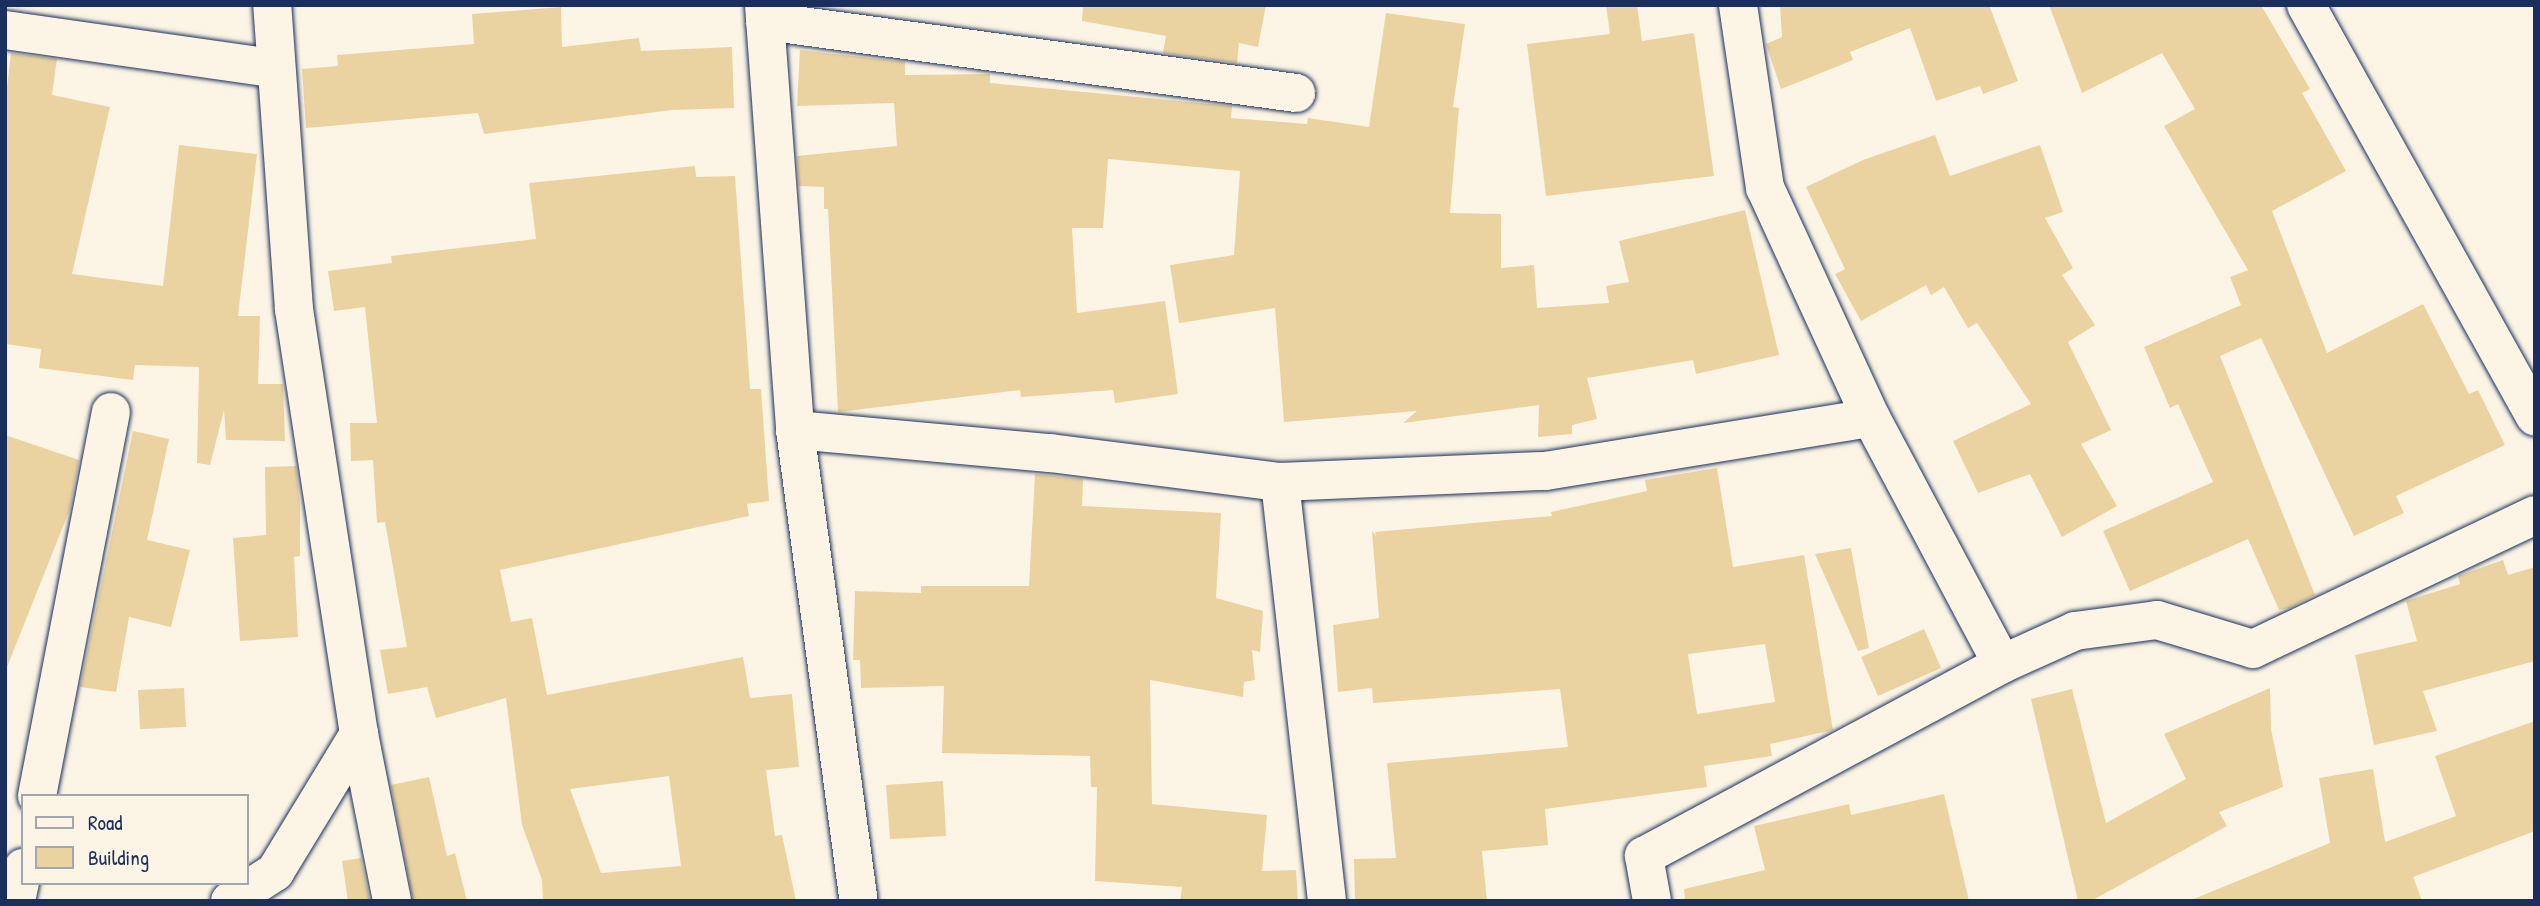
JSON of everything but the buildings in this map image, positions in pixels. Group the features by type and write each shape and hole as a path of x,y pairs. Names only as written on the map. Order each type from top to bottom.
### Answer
{"street":[{"path":"272,5 273,68 295,309 359,734 392,901"},
{"path":"1738,5 1765,188 1871,418 2002,664"},
{"path":"2306,5 2535,417"},
{"path":"859,901 795,430 765,13 1296,93"},
{"path":"5,30 273,68"},
{"path":"37,794 111,412"},
{"path":"795,430 1050,453 1280,482 1546,471 1871,418"},
{"path":"1280,482 1327,901"},
{"path":"1652,901 1644,856 2002,664 2075,631 2157,620 2253,649 2535,515"},
{"path":"230,901 275,872 359,734"},
{"path":"16,901 21,877"}]}
